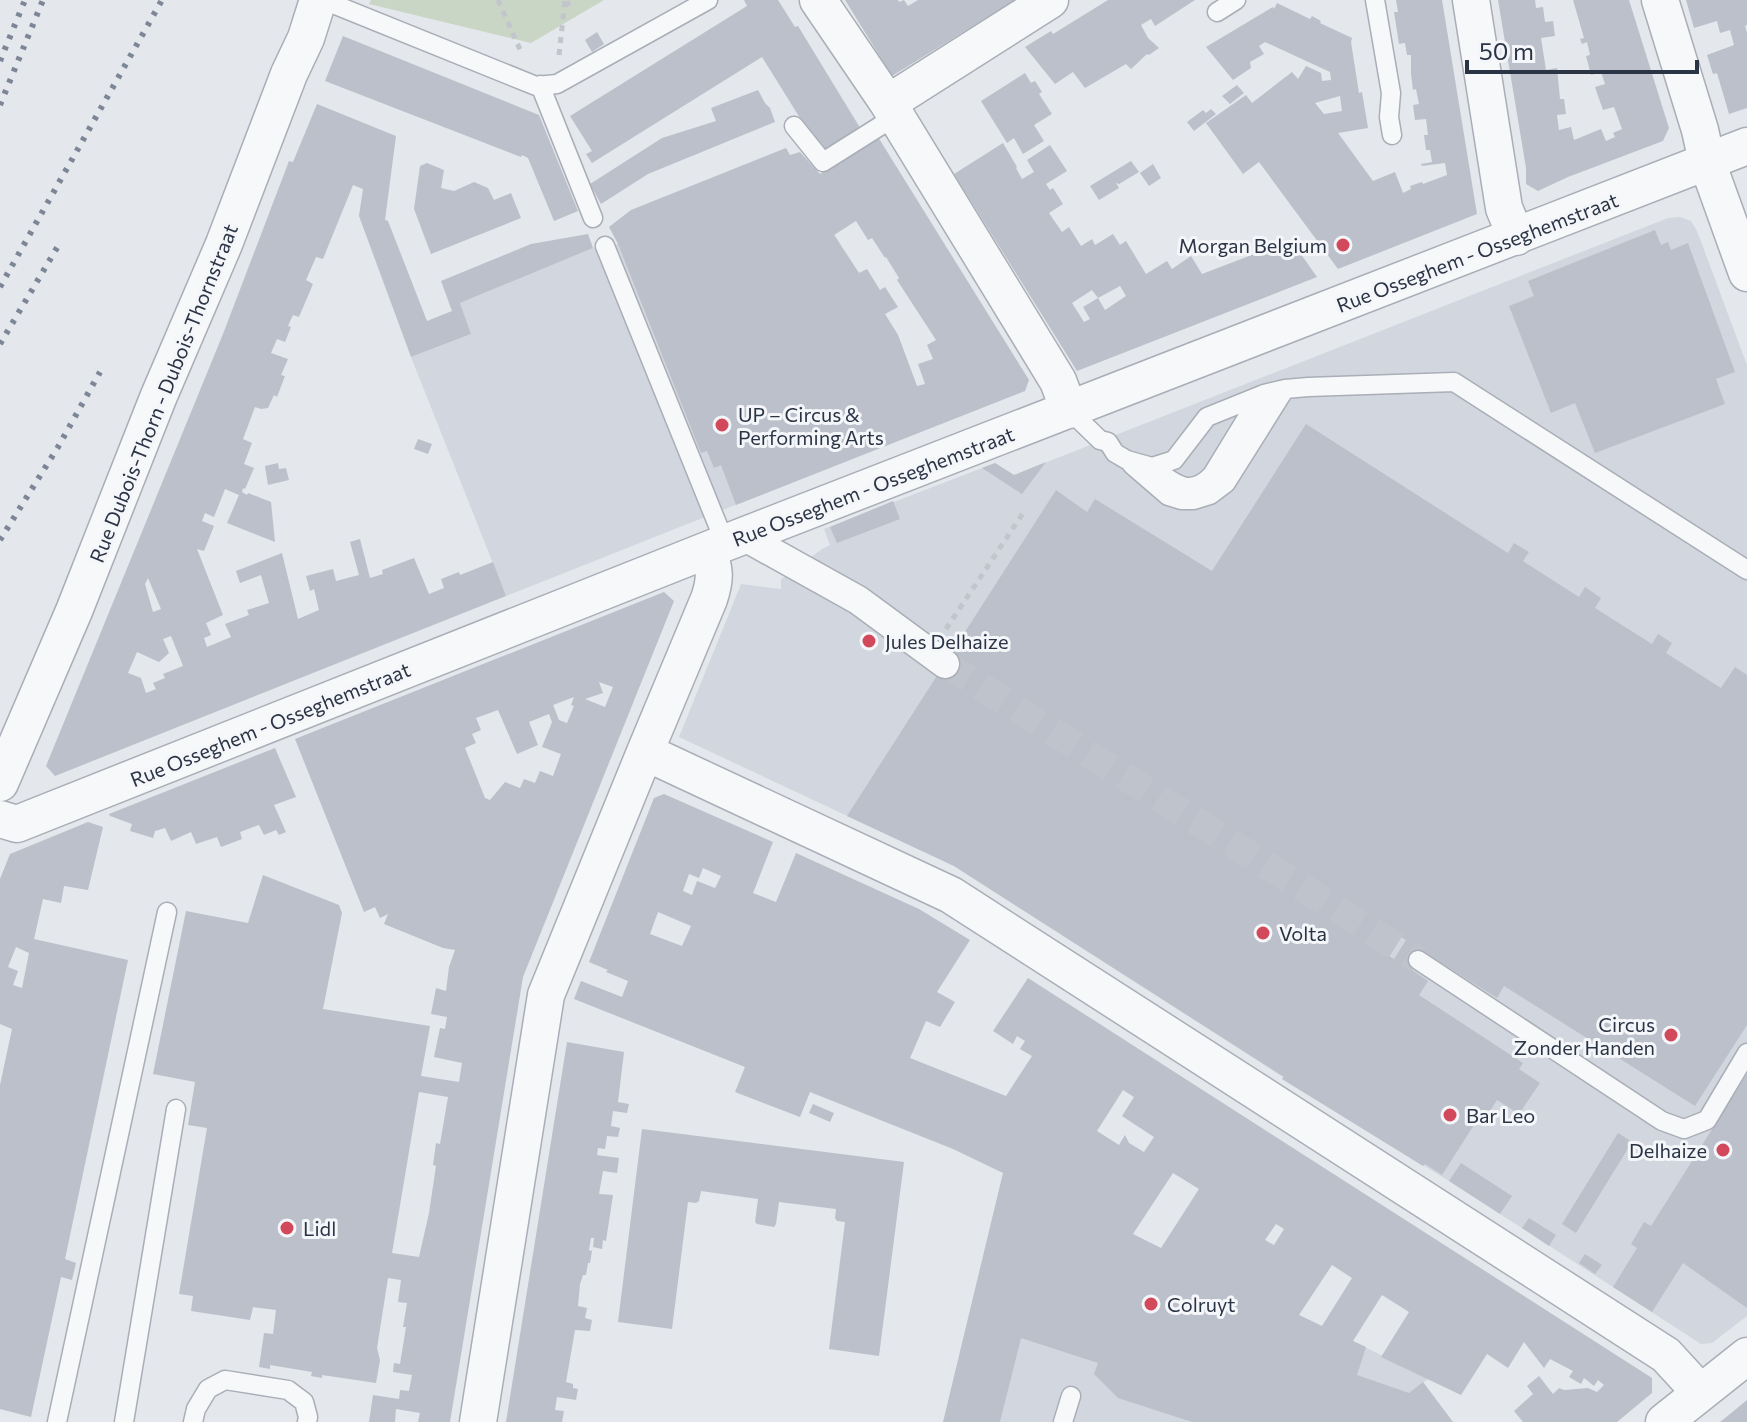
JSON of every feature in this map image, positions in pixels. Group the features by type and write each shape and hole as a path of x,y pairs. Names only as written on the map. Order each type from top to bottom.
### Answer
{"street":[{"name":"Rue Dubois-Thorn - Dubois-Thornstraat","path":"0,783 224,244 320,0"},
{"path":"818,0 892,110 1058,381 1069,410"},
{"path":"892,110 1050,0"},
{"path":"1471,0 1504,208 1516,237"},
{"path":"1660,0 1707,162 1747,273"},
{"name":"Rue Osseghem - Osseghemstraat","path":"0,819 17,824 726,543 1747,146"},
{"path":"478,1422 546,995 714,584 715,570 726,543 858,600 945,664"},
{"path":"645,752 951,895 1666,1355 1700,1392"},
{"path":"1664,1422 1747,1356"}],"lane":[{"path":"320,0 544,85 708,0"},
{"path":"1217,12 1236,0"},
{"path":"1375,0 1391,93 1389,117 1392,135"},
{"path":"544,85 593,218"},
{"path":"794,126 823,162 892,110"},
{"path":"605,246 726,543"},
{"path":"1152,467 1174,460 1207,417 1264,394 1285,389 1454,382 1747,570"},
{"path":"1069,410 1168,496 1194,500 1210,495 1226,483 1285,389"},
{"path":"1127,460 1152,467 1183,487 1204,483 1264,394"},
{"path":"57,1422 167,912"},
{"path":"1418,960 1662,1121 1684,1129 1707,1120 1747,1053"},
{"path":"124,1422 176,1109"},
{"path":"193,1422 196,1409 208,1389 225,1380 288,1390 304,1402 307,1422"},
{"path":"1063,1422 1071,1396"}],"path":[{"path":"498,0 544,85"},
{"path":"544,85 560,35 565,2 576,0"},
{"path":"941,635 1023,513"}],"shaded area":[{"path":"803,185 898,335 932,427 506,596 411,357 471,334 460,303 593,248 618,244 761,187"},
{"path":"1680,217 1691,221 1697,231 1747,365 1747,1316 1712,1343 1701,1344 1449,1181 1282,1079 954,866 679,737 741,584 781,589 781,579 830,545 824,529 995,463 1014,475 1668,218"},
{"name":"Colruyt","path":"1052,1196 1428,1379 1372,1422 1000,1422"}],"green space":[{"path":"371,0 604,0 531,43 369,4"}],"building":[{"path":"744,0 778,0 795,27 798,26 862,131 823,155 762,57 592,163 586,154 592,151 570,116 747,6"},
{"path":"845,0 904,0 908,6 918,0 1015,0 892,76"},
{"path":"1108,0 1195,0 1155,26 1151,19 1141,25 1148,38 1159,48 1131,69 1126,64 1085,88 1073,72 1055,84 1025,47 1051,31 1053,34"},
{"path":"1396,0 1442,0 1477,214 1338,269 1259,162 1243,174 1206,123 1246,95 1252,103 1292,72 1298,79 1306,66 1321,73 1322,81 1331,80 1330,72 1265,42 1259,46 1264,54 1250,62 1251,68 1233,80 1206,47 1274,9 1277,3 1310,19 1312,16 1352,38 1359,93 1362,92 1368,128 1338,133 1373,181 1395,172 1403,193 1411,189 1410,186 1447,175 1445,163 1421,164 1432,162 1430,150 1426,150 1426,119 1415,120 1413,105 1419,104 1416,89 1413,90 1411,55 1407,55 1405,43 1399,44 1394,12 1398,12","holes":["1340,96 1342,111 1324,114 1315,103"]},
{"path":"1498,0 1535,0 1536,8 1543,7 1545,22 1553,21 1555,36 1541,38 1546,70 1557,68 1560,99 1564,99 1566,114 1557,115 1559,130 1571,127 1574,140 1601,129 1606,141 1622,129 1614,107 1603,110 1595,87 1605,84 1601,72 1591,75 1586,56 1590,55 1587,42 1582,44 1580,39 1584,38 1573,0 1629,0 1669,128 1663,141 1538,191 1526,184 1526,168"},
{"path":"1686,0 1747,0 1747,108 1729,114 1717,73 1713,74 1707,55 1734,45 1730,30 1720,33 1717,21 1694,28"},
{"path":"597,32 604,44 592,52 585,40"},
{"path":"343,36 539,115 578,211 554,221 528,158 325,81"},
{"path":"1025,73 1031,83 1035,81 1052,114 1034,125 1044,141 1023,154 1014,138 1007,143 981,101"},
{"path":"1237,85 1244,93 1230,104 1222,96"},
{"path":"758,90 775,122 648,174 601,204 590,184 662,138 716,121 711,108"},
{"path":"317,104 396,136 385,220 427,321 452,311 441,281 531,244 588,234 593,248 460,303 471,334 411,357 359,216 363,189 353,185 323,259 316,257 306,280 313,284 299,317 293,315 285,342 277,339 271,353 288,359 277,397 274,395 268,408 255,407 243,439 252,443 244,464 254,468 242,492 271,502 275,542 227,523 239,495 225,489 214,517 205,513 202,521 214,526 204,551 197,549 223,615 206,623 211,635 204,638 207,647 231,637 225,624 249,615 247,610 269,603 261,575 240,583 236,571 282,553 298,619 319,610 314,589 310,591 306,576 333,569 336,581 359,575 350,542 360,539 370,578 414,558 429,594 444,588 441,579 493,562 506,596 55,776 46,766 223,334 289,161 293,162","holes":["148,578 161,609 153,612 145,584","171,636 183,666 163,674 165,678 153,683 156,689 146,693 141,678 128,673 137,652 159,662 169,653 163,639"]},
{"path":"1211,109 1216,114 1194,131 1187,122 1203,110 1206,113"},
{"path":"878,137 1029,380 1025,391 736,505 721,465 714,468 707,451 701,453 609,227 631,210 786,148 790,155 800,152 820,174","holes":["856,221 868,240 872,238 886,257 899,278 897,280 936,340 927,345 933,359 918,364 925,384 917,386 898,335 885,314 898,307 885,287 880,290 867,269 859,273 834,235"]},
{"path":"1003,143 1022,179 1034,172 1027,160 1050,145 1067,171 1046,184 1050,190 1053,188 1063,204 1049,213 1062,232 1069,227 1081,246 1092,239 1095,245 1113,234 1120,245 1126,241 1146,274 1167,261 1172,269 1191,256 1202,274 1291,240 1317,277 1077,371 954,174","holes":["1120,286 1126,296 1105,310 1098,298","1092,290 1098,298 1083,307 1090,319 1084,322 1072,303"]},
{"path":"1131,161 1139,172 1116,183 1119,188 1099,200 1090,186"},
{"path":"427,163 444,170 441,188 454,191 474,182 488,188 494,200 511,193 521,218 431,254 414,209 420,166"},
{"path":"1153,164 1161,178 1149,186 1140,173"},
{"path":"1655,230 1661,245 1668,242 1671,250 1688,243 1735,372 1716,379 1725,404 1595,453 1575,403 1551,413 1509,306 1534,296 1528,281"},
{"path":"1306,424 1508,553 1514,543 1529,552 1523,561 1579,597 1585,587 1601,598 1595,608 1652,644 1658,634 1672,643 1666,653 1721,688 1735,667 1747,675 1747,1025 1695,1106 1504,986 1497,998 1419,949 1408,967 1428,981 1419,995 1523,1063 1519,1069 1540,1083 1519,1114 1497,1100 1488,1114 1483,1111 1442,1175 1282,1079 1284,1077 954,866 847,816 1056,490 1087,512 1095,499 1212,571","holes":["1378,923 1406,940 1394,959 1367,942"]},
{"path":"418,439 432,444 428,454 414,449"},
{"path":"1046,462 1022,494 982,468 995,463 1014,475"},
{"path":"278,463 279,469 286,468 289,480 268,485 265,466"},
{"path":"893,501 900,519 837,543 830,527"},
{"path":"664,592 674,601 523,977 450,1422 418,1422 420,1413 396,1409 395,1422 369,1422 373,1395 399,1399 400,1390 409,1391 412,1375 393,1372 394,1363 400,1364 406,1327 403,1327 407,1303 398,1302 401,1280 388,1278 377,1348 380,1360 376,1383 322,1375 322,1378 311,1376 312,1372 270,1365 270,1369 259,1367 264,1333 273,1334 276,1310 253,1307 250,1320 191,1311 193,1296 179,1294 207,1128 188,1125 195,1082 153,1074 186,911 248,923 263,875 339,905 342,913 323,1009 430,1026 421,1076 459,1082 462,1063 434,1057 440,1028 445,1029 447,1017 431,1014 436,988 446,991 455,950 384,924 388,914 380,918 375,907 364,912 295,739","holes":["599,682 613,687 605,707 585,699 603,693","574,697 567,723 559,720 553,705","498,710 517,754 538,745 529,722 549,714 552,722 542,747 561,754 553,776 540,771 535,783 524,779 520,788 505,782 490,800 485,798 465,748 476,743 472,734 481,730 476,718","419,1092 448,1097 440,1144 436,1143 429,1213 419,1257 392,1253"]},
{"path":"275,748 296,797 274,805 286,832 279,835 276,830 264,835 259,825 240,832 242,839 221,847 217,837 196,844 191,832 171,841 165,828 155,831 153,838 130,831 132,824 109,814"},
{"path":"664,794 773,842 753,893 776,902 796,853 919,909 970,940 937,992 955,1002 940,1027 926,1021 910,1058 1006,1096 1032,1056 1020,1049 1025,1041 1017,1036 1013,1044 993,1031 1028,978 1652,1378 1652,1393 1617,1422 1523,1422 1514,1411 1533,1394 1527,1386 1539,1376 1553,1394 1559,1388 1588,1388 1597,1392 1604,1385 1598,1380 1594,1386 1584,1378 1581,1384 1569,1377 1573,1371 1550,1359 1544,1368 1524,1342 1508,1368 1487,1354 1461,1395 1381,1357 1409,1312 1382,1295 1353,1341 1366,1347 1357,1375 1409,1393 1423,1382 1453,1422 1192,1422 1118,1398 1094,1374 1098,1363 1021,1338 1000,1422 943,1422 1003,1173 953,1149 810,1092 800,1117 735,1092 745,1067 574,999 581,981 622,997 628,981 589,962 654,798","holes":["703,868 721,876 715,888 697,881 692,895 683,891 689,874 699,878","658,912 691,926 682,946 650,934","1123,1090 1134,1097 1122,1116 1154,1137 1144,1152 1129,1143 1125,1135 1119,1145 1097,1131","1173,1173 1199,1189 1161,1248 1133,1234","1276,1224 1284,1229 1274,1245 1265,1240","1332,1265 1352,1278 1322,1326 1299,1315"]},
{"path":"88,822 103,827 88,890 64,886 61,903 43,899 34,939 128,960 65,1259 76,1263 72,1280 61,1277 31,1417 0,1409 0,1085 12,1029 0,1024 0,879 10,854","holes":["16,947 29,953 22,988 13,985 18,971 8,967"]},
{"path":"567,1042 624,1052 618,1102 629,1104 627,1113 613,1111 611,1126 620,1128 618,1137 607,1136 605,1149 598,1148 597,1155 619,1158 617,1173 603,1171 599,1194 613,1195 606,1241 603,1240 602,1249 593,1247 594,1238 591,1238 590,1263 580,1284 578,1306 587,1308 585,1318 592,1320 590,1331 575,1330 566,1382 578,1389 576,1400 557,1397 555,1410 564,1411 562,1422 506,1422"},
{"name":"Delhaize","path":"1747,1074 1747,1308 1683,1263 1652,1312 1613,1287 1637,1248 1631,1244 1644,1222 1651,1226"},
{"path":"813,1104 834,1113 830,1122 809,1113"},
{"path":"642,1129 904,1162 879,1356 829,1349 845,1222 837,1221 836,1209 779,1202 774,1227 755,1222 758,1199 701,1191 699,1201 688,1202 672,1329 618,1322"},
{"path":"1618,1133 1632,1142 1576,1233 1562,1224"},
{"path":"1461,1163 1512,1196 1500,1214 1449,1181"},
{"path":"1529,1218 1556,1235 1549,1246 1522,1228"},
{"path":"1585,1254 1602,1265 1595,1274 1579,1263"},
{"path":"1747,1400 1747,1422 1720,1422 1730,1414"}],"tunnel":[{"path":"945,664 1418,960"}],"railway":[{"path":"0,61 25,0"},
{"path":"0,105 43,0"},
{"path":"0,287 162,0"},
{"path":"0,344 61,241"},
{"path":"0,540 100,372"}],"place":[{"name":"Morgan Belgium","path":"1343,245"},
{"name":"UP – Circus & Performing Arts","path":"722,425"},
{"name":"Jules Delhaize","path":"869,641"},
{"name":"Volta","path":"1263,933"},
{"name":"Circus Zonder Handen","path":"1671,1035"},
{"name":"Bar Leo","path":"1450,1115"},
{"name":"Delhaize","path":"1723,1150"},
{"name":"Lidl","path":"287,1228"},
{"name":"Colruyt","path":"1151,1304"}]}
